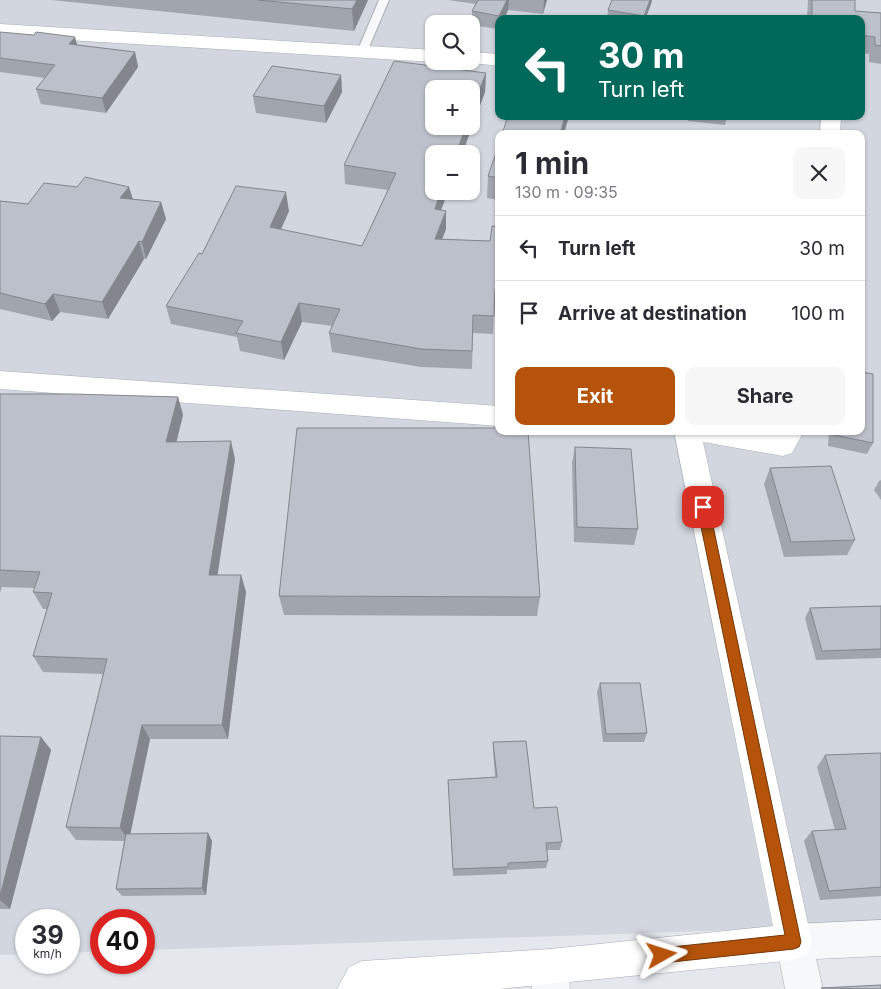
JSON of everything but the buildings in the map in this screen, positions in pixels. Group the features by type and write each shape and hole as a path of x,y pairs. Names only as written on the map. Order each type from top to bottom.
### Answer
{"street":[{"path":"0,30 425,56"},
{"path":"480,59 495,60"},
{"path":"0,380 495,416"},
{"path":"688,435 804,989"},
{"path":"719,435 783,446 789,435"},
{"path":"356,989 362,980 551,978 794,942 881,938"}],"lane":[{"path":"362,52 384,0"}],"shaded area":[{"path":"0,0 881,0 881,925 155,950 155,909 90,909 90,952 80,952 80,909 15,909 15,954 0,955"}],"route":[{"path":"662,955 794,942 703,507"}]}
